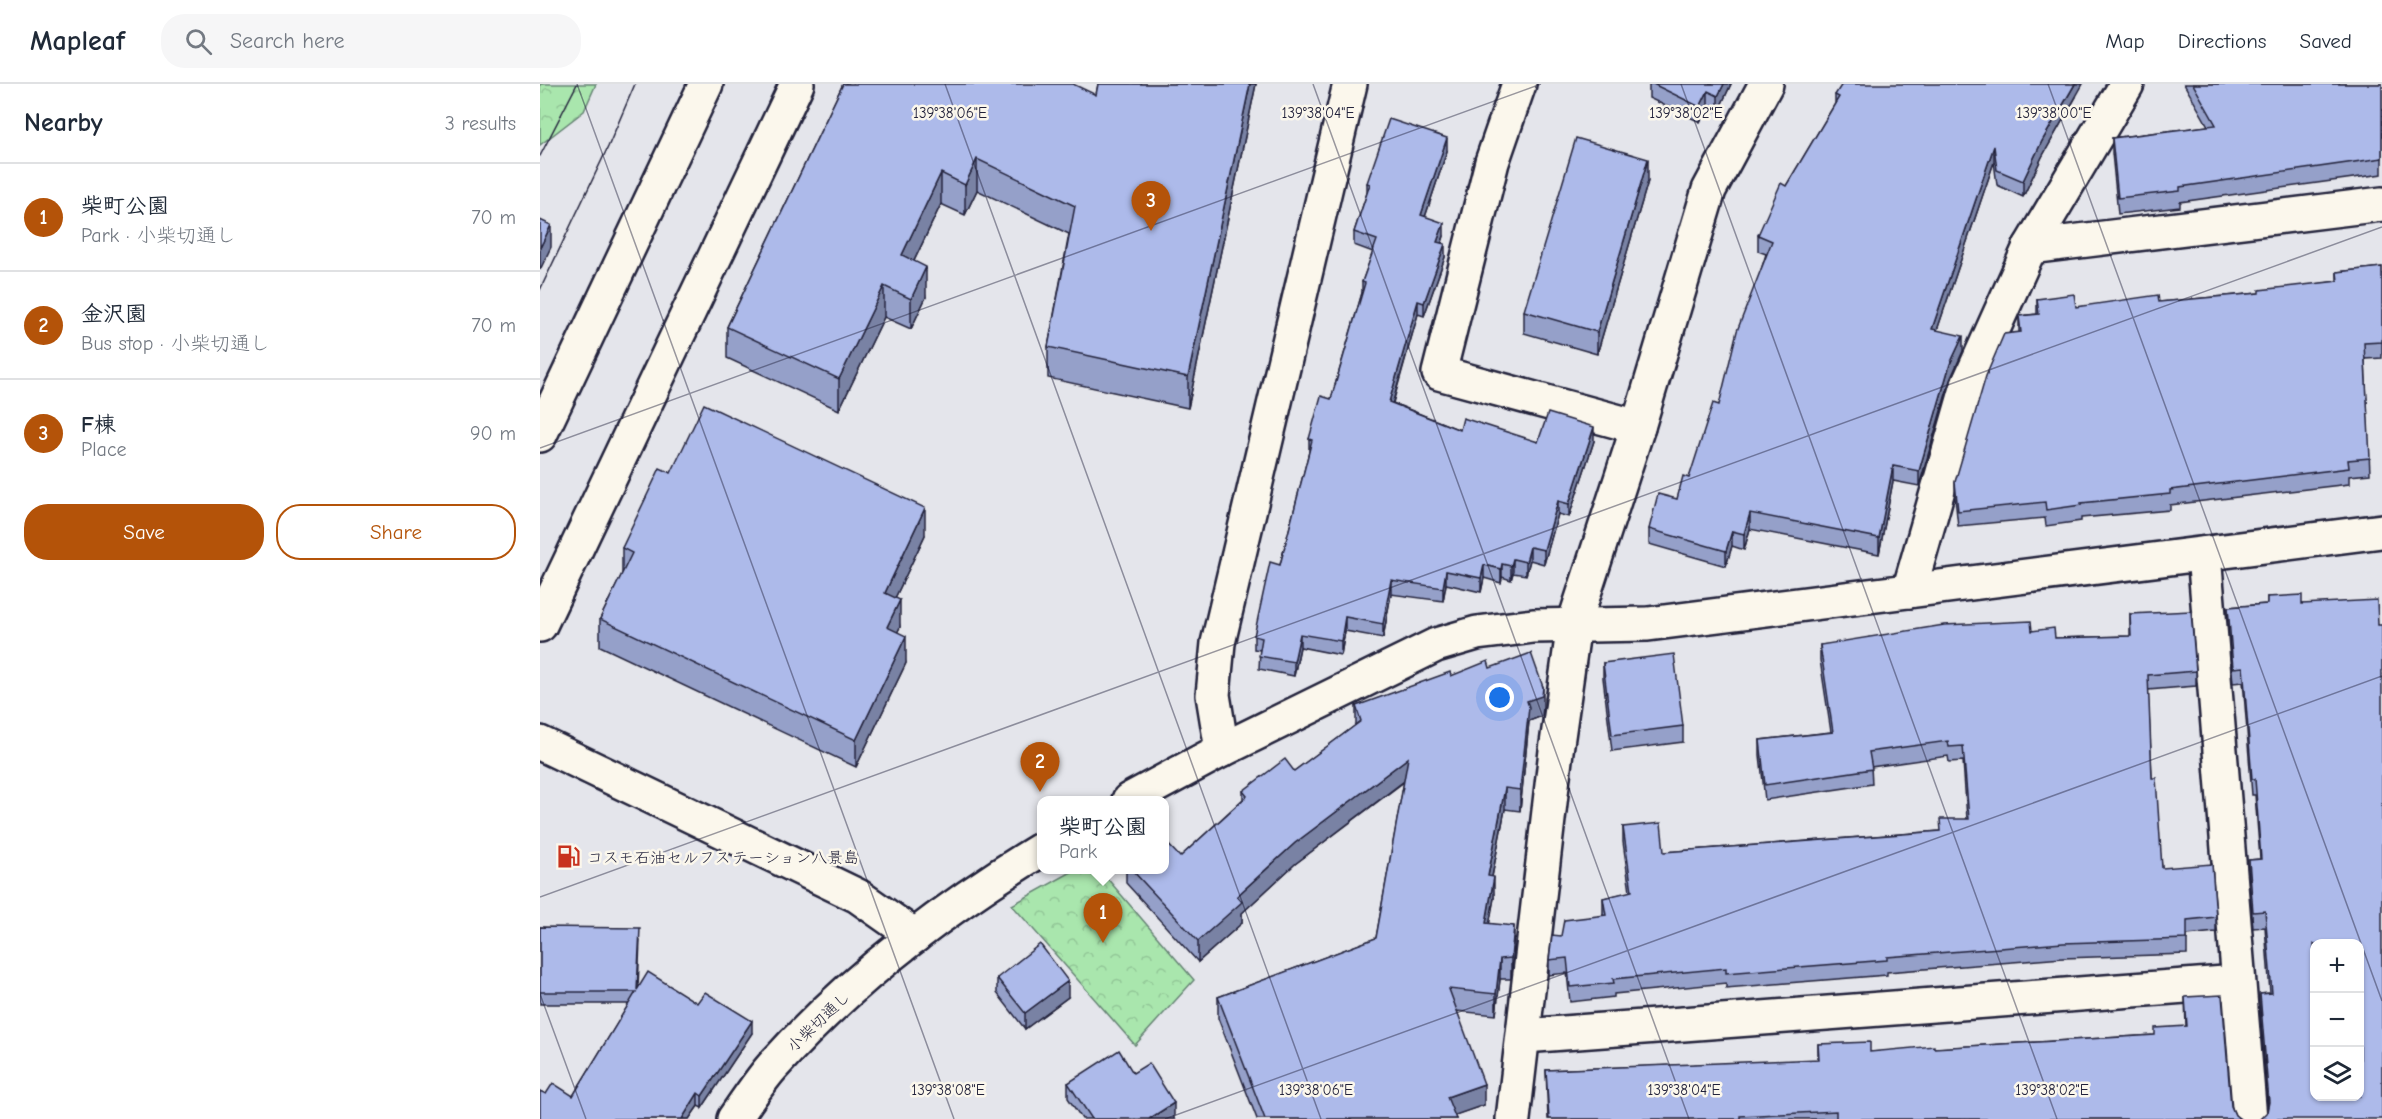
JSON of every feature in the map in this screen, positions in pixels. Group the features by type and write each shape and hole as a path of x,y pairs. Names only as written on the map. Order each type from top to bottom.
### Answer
{"street":[{"path":"540,435 706,84"},
{"path":"540,625 796,84"},
{"path":"1222,750 1213,695 1218,643 1350,84"},
{"path":"1519,84 1492,162 1439,373 1638,427"},
{"path":"1513,1119 1556,751 1574,624 1638,427 1709,190 1766,84"},
{"path":"1909,591 1968,385 2030,247 2127,84"},
{"path":"2030,247 2382,204"},
{"path":"1138,796 1222,750 1436,645 1477,633 1533,626 1648,624 2382,531"},
{"path":"2204,554 2250,1119"},
{"path":"540,743 858,896 915,936"},
{"name":"小柴切通し","path":"734,1119 770,1069 858,982 953,907 1037,852"},
{"path":"1524,1036 2238,982"}],"green space":[{"path":"540,84 596,84 584,111 540,145"},
{"path":"1068,874 1103,874 1194,980 1135,1045 1012,905"}],"building":[{"path":"843,84 1073,84 1096,95 1098,84 1250,84 1188,377 1048,347 1075,206 977,159 965,185 941,173 902,255 926,267 911,299 884,286 839,379 727,327"},
{"path":"1653,84 1724,84 1718,96 1708,91 1700,107"},
{"path":"1842,84 2075,84 2042,141 2023,181 1997,170 1994,146 1932,329 1963,336 1950,364 1919,471 1893,466 1879,538 1750,513 1744,534 1732,531 1726,551 1649,529 1658,494 1677,499 1683,476 1689,478 1713,403 1719,405 1737,331 1772,241 1758,235 1781,183 1786,186 1839,97 1835,95"},
{"path":"2193,84 2382,84 2382,158 2180,187 2180,191 2118,198 2112,138 2216,125"},
{"path":"1389,119 1447,138 1421,215 1444,223 1437,242 1445,244 1424,303 1418,301 1389,402 1460,430 1463,418 1538,442 1548,413 1594,427 1569,504 1558,501 1544,550 1530,547 1526,562 1513,559 1511,566 1502,564 1501,569 1484,565 1481,578 1446,571 1443,588 1391,580 1383,624 1345,617 1341,641 1300,634 1294,662 1259,656 1262,638 1254,636 1270,562 1280,565 1321,396 1331,399 1365,283 1362,282 1377,240 1354,232 1370,184 1367,183"},
{"path":"1576,138 1648,159 1597,332 1524,311"},
{"path":"540,220 551,225 540,248"},
{"path":"2382,267 2382,342 2364,343 2370,458 2348,460 2349,468 2170,490 2170,494 2081,503 2081,505 2046,510 2045,502 1958,511 1955,482 1986,376 2004,334 2021,332 2019,316 2039,314 2037,299 2074,294 2076,307 2158,295 2159,302 2259,293 2259,290 2338,281 2337,272"},
{"path":"704,404 925,508 885,593 900,600 887,627 906,636 856,740 600,619 632,553 622,548 660,468 671,473"},
{"path":"2302,595 2302,604 2377,600 2378,625 2382,625 2382,1119 2260,1119 2267,1112 2269,1102 2260,994 2272,993 2265,911 2253,912 2249,860 2261,859 2255,779 2252,779 2243,667 2233,668 2228,607 2267,604 2267,597"},
{"path":"2191,611 2196,671 2148,675 2152,778 2156,778 2162,868 2212,864 2216,917 2187,920 2187,939 2063,943 1726,973 1726,968 1613,979 1614,983 1570,987 1567,958 1549,960 1552,935 1561,936 1564,920 1606,915 1603,898 1632,891 1623,827 1661,823 1664,852 1941,831 1940,819 1969,819 1963,746 1949,747 1948,741 1869,752 1872,769 1765,785 1760,740 1833,732 1820,645 1944,625 2031,621 2032,631 2054,628 2055,638 2131,636 2130,614"},
{"path":"1531,653 1543,687 1542,696 1527,701 1529,707 1520,790 1505,788 1488,876 1494,877 1486,923 1514,926 1511,958 1500,959 1496,994 1449,989 1484,1084 1447,1097 1456,1119 1265,1119 1218,997 1376,938 1408,758 1295,843 1237,896 1242,902 1198,941 1136,874 1169,874 1169,845 1180,857 1247,796 1243,791 1285,759 1294,771 1361,721 1356,706 1450,672 1451,676 1488,661 1490,668"},
{"path":"1674,654 1683,726 1612,735 1603,663"},
{"path":"540,927 640,928 637,990 648,972 697,1003 705,992 752,1021 702,1096 698,1093 682,1119 540,1119 540,1091 546,1094 553,1083 573,1096 636,992 540,992"},
{"path":"1040,944 1068,981 1025,1013 997,978"},
{"path":"2222,995 2231,1106 2235,1115 2240,1119 1836,1119 1836,1111 1740,1116 1740,1119 1549,1119 1546,1070 1819,1059 1818,1044 1870,1042 1870,1052 1934,1046 1934,1048 2155,1035 2155,1028 2187,1026 2185,997"},
{"path":"1119,1050 1133,1073 1149,1063 1174,1103 1149,1119 1092,1119 1068,1083"}],"tram line":[{"path":"540,156 577,84"},
{"path":"540,290 608,147 635,84"}],"place":[{"name":"F棟","path":"1151,231"},
{"name":"金沢園","path":"1040,792"},
{"name":"コスモ石油セルフステーション八景島","path":"569,857"},
{"name":"柴町公園","path":"1103,943"}]}
